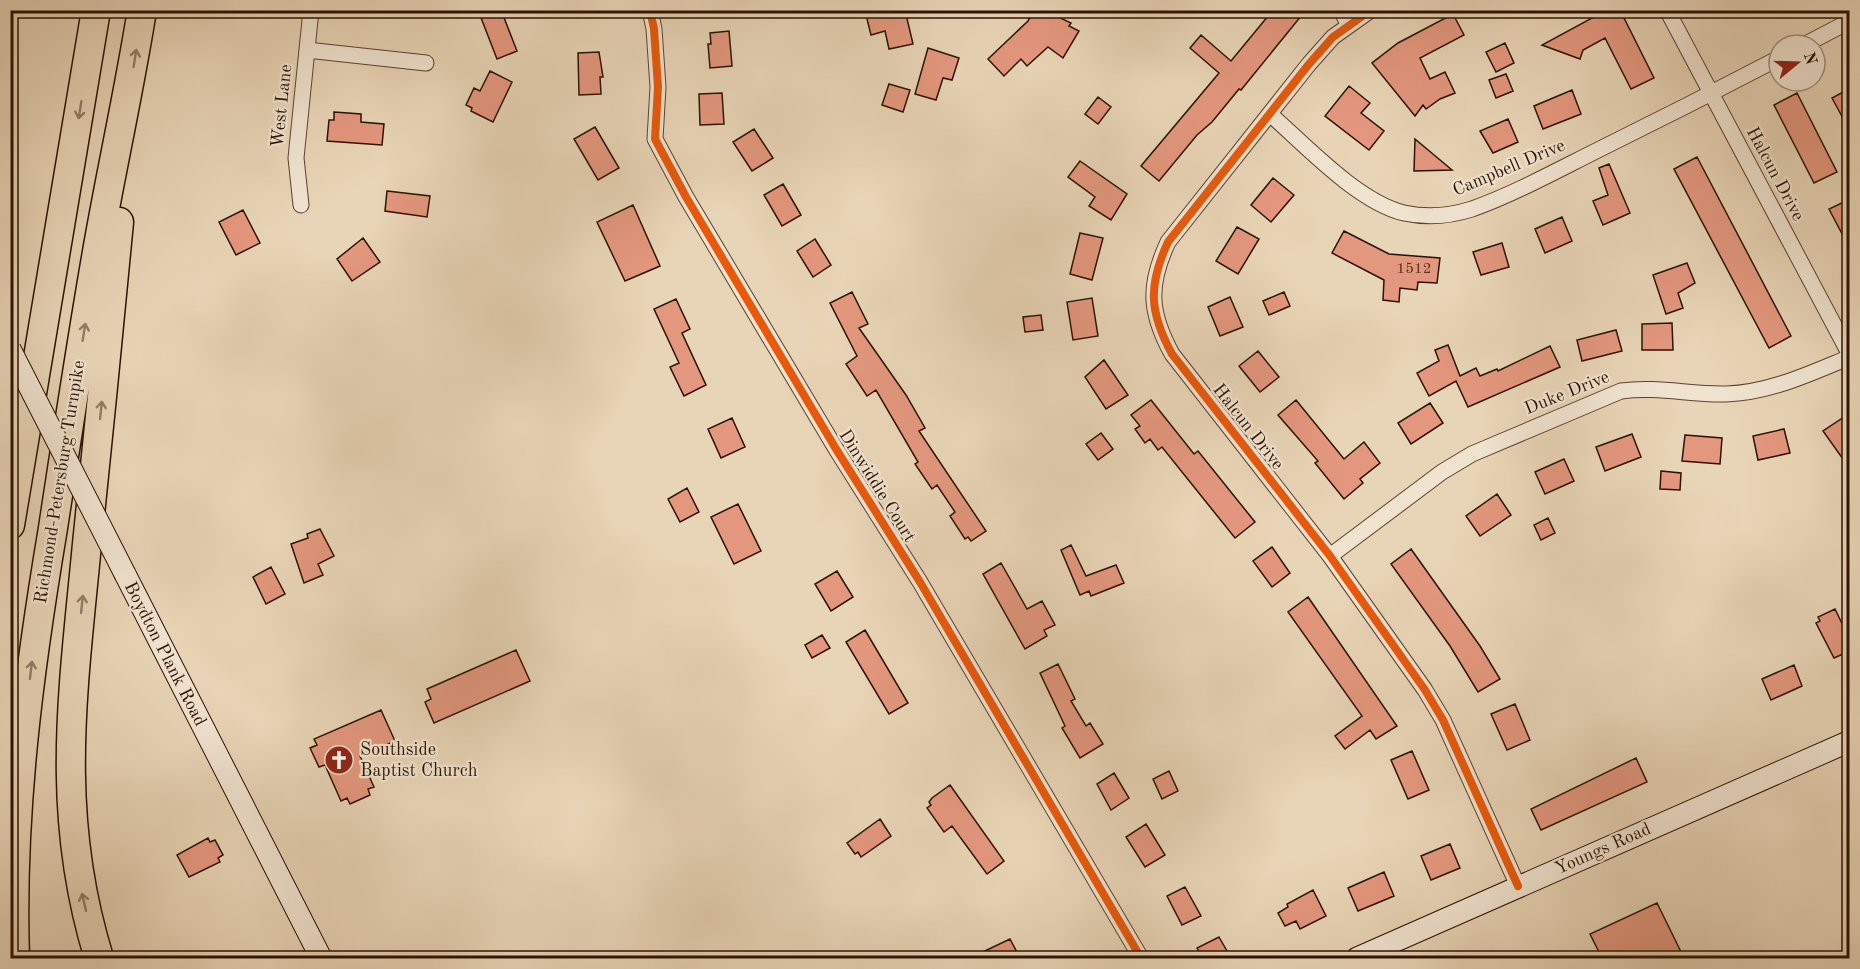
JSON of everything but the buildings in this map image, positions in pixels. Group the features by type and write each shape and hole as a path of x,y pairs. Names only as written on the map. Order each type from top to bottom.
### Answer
{"highway":[{"path":"10,525 96,10"},
{"name":"Richmond-Petersburg Turnpike","path":"15,958 14,849 19,765 35,636 97,250 130,90 142,10"},
{"path":"99,958 79,880 73,837 69,782 69,728 122,202 130,90"}],"main road":[{"name":"Boydton Plank Road","path":"10,349 321,958"},
{"name":"Youngs Road","path":"1357,958 1850,741"}],"street":[{"name":"West Lane","path":"301,205 296,158 311,10"},
{"name":"Dinwiddie Court","path":"650,10 654,29 658,87 655,139 660,149 686,197 836,449 920,582 1142,958"},
{"name":"Halcun Drive","path":"1371,10 1345,17 1168,242 1155,276 1154,312 1161,334 1172,354 1330,556 1425,690 1443,720 1518,886"},
{"name":"Halcun Drive","path":"1667,10 1850,356"},
{"path":"1827,33 1850,21"},
{"path":"307,50 426,63"},
{"name":"Campbell Drive","path":"1269,114 1359,192 1380,204 1403,213 1425,216 1446,215 1472,209 1561,169 1767,64"},
{"name":"Duke Drive","path":"1330,556 1442,472 1472,454 1621,391 1642,388 1729,394 1762,389 1800,377 1850,356"}],"cycle path":[{"path":"650,10 654,29 658,87 655,139 686,197 836,449 920,582 1141,958"},
{"path":"1371,10 1333,37 1309,64 1168,242 1161,257 1154,285 1155,311 1164,339 1172,354 1330,556 1425,690 1443,720 1518,886"}],"place":[{"name":"Southside Baptist Church","path":"339,760"}]}
